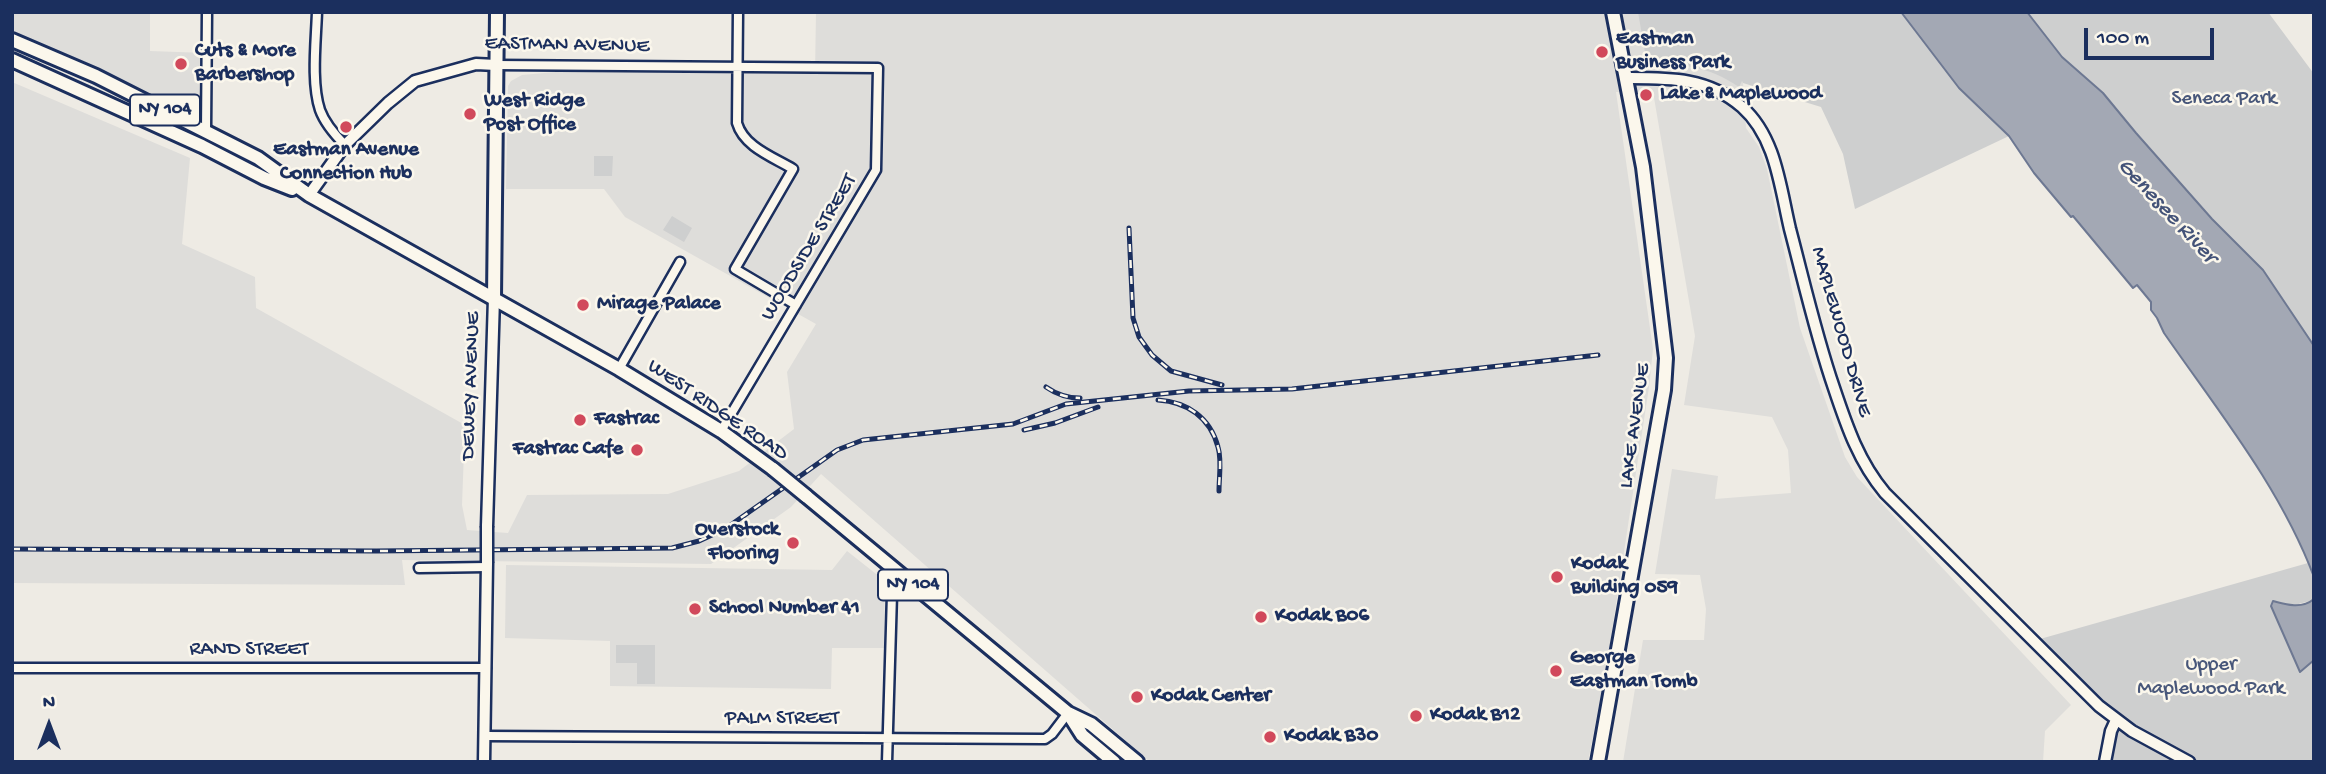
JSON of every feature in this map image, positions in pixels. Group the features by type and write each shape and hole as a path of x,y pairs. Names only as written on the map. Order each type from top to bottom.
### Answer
{"main road":[{"name":"DEWEY AVENUE","path":"494,298 497,12"},
{"name":"LAKE AVENUE","path":"1598,762 1666,367 1665,334 1646,183 1613,12"},
{"name":"WEST RIDGE ROAD","path":"12,40 96,76 258,158 309,195 619,369 721,431 773,469 1068,713 1091,724 1137,762"},
{"name":"WEST RIDGE ROAD","path":"12,60 202,146 264,178 309,195"},
{"name":"WEST RIDGE ROAD","path":"1068,713 1082,734 1114,762"}],"street":[{"path":"206,130 207,12"},
{"path":"317,12 316,83 319,109 329,128 345,145"},
{"path":"738,12 739,131 752,145 793,169 735,269 796,305"},
{"name":"EASTMAN AVENUE","path":"309,195 345,145 388,103 415,82 476,64 878,68"},
{"name":"WOODSIDE STREET","path":"721,431 876,170 878,68"},
{"name":"MAPLEWOOD DRIVE","path":"1626,78 1682,79 1703,84 1740,105 1757,123 1772,155 1819,343 1846,426 1867,469 1885,493 2093,701 2116,720 2189,762"},
{"path":"619,369 680,262"},
{"name":"DEWEY AVENUE","path":"484,762 494,298"},
{"path":"419,568 487,565"},
{"path":"887,762 892,594 898,573"},
{"name":"RAND STREET","path":"12,668 486,668"},
{"name":"PALM STREET","path":"485,736 1045,738 1052,734 1068,713"},
{"path":"2105,762 2116,720"}],"shaded area":[{"path":"12,12 150,12 150,51 206,53 206,130 12,41"},
{"name":"Eastman Business Park","path":"816,12 1727,12 1743,83 1746,128 1759,147 1767,169 1800,328 1845,457 1857,477 2071,705 2045,731 2043,762 1623,762 1643,640 1704,640 1706,609 1700,575 1655,574 1672,469 1718,476 1715,499 1791,493 1788,450 1772,417 1684,405 1695,336 1653,92 1616,92 1653,349 1608,657 1588,762 1150,762 821,474 791,507 711,564 402,560 405,585 12,583 12,82 190,158 182,244 255,277 256,308 465,425 462,505 467,530 508,533 527,495 668,494 739,471 794,429 787,372 816,324 625,217 604,189 506,189 508,86 522,75 555,72 815,74"},
{"name":"School Number 41","path":"847,551 885,581 884,648 832,648 831,689 610,686 610,641 505,638 506,565 832,570"}],"green space":[{"path":"1638,12 1901,12 1959,88 2009,136 1855,209 1843,154 1821,107 1742,81 1739,87 1706,70 1647,64"},
{"name":"Seneca Park","path":"2027,12 2268,12 2314,74 2314,346 2263,270 2212,219 2103,93 2062,57"},
{"path":"594,156 613,156 612,176 594,176"},
{"path":"672,216 692,228 684,242 663,230"},
{"name":"Upper Maplewood Park","path":"2308,563 2314,577 2313,600 2295,605 2273,601 2301,671 2314,660 2314,762 2105,762 2116,720 2033,641"},
{"path":"616,645 655,645 655,684 637,684 637,663 616,663"}],"water":[{"name":"Genesee River","path":"1901,12 2027,12 2062,57 2103,93 2212,219 2263,270 2314,346 2314,577 2284,512 2266,481 2164,333 2151,310 2151,302 2137,285 2133,288 2073,216 2071,217 2034,173 2009,136 1959,88"},
{"path":"2314,599 2314,660 2300,672 2271,606 2273,601 2299,605"}],"railway":[{"path":"1129,228 1133,318 1139,337 1152,355 1171,371 1222,385"},
{"path":"12,549 376,551 672,548 699,541 725,529 837,450 863,440 1013,424 1066,404 1189,391 1292,389 1598,355"},
{"path":"1046,387 1062,395 1080,398"},
{"path":"1158,400 1188,408 1209,427 1219,452 1219,491"},
{"path":"1024,430 1055,423 1098,407"}],"place":[{"name":"Eastman Business Park","path":"1602,52"},
{"name":"Cuts & More Barbershop","path":"181,64"},
{"name":"Lake & Maplewood","path":"1646,95"},
{"name":"West Ridge Post Office","path":"470,114"},
{"name":"Eastman Avenue Connection Hub","path":"346,127"},
{"name":"Mirage Palace","path":"583,305"},
{"name":"Fastrac","path":"580,420"},
{"name":"Fastrac Cafe","path":"637,450"},
{"name":"Overstock Flooring","path":"793,543"},
{"name":"Kodak Building 059","path":"1557,577"},
{"name":"School Number 41","path":"695,609"},
{"name":"Kodak B06","path":"1261,617"},
{"name":"George Eastman Tomb","path":"1556,671"},
{"name":"Kodak Center","path":"1137,697"},
{"name":"Kodak B12","path":"1416,716"},
{"name":"Kodak B30","path":"1270,737"}]}
